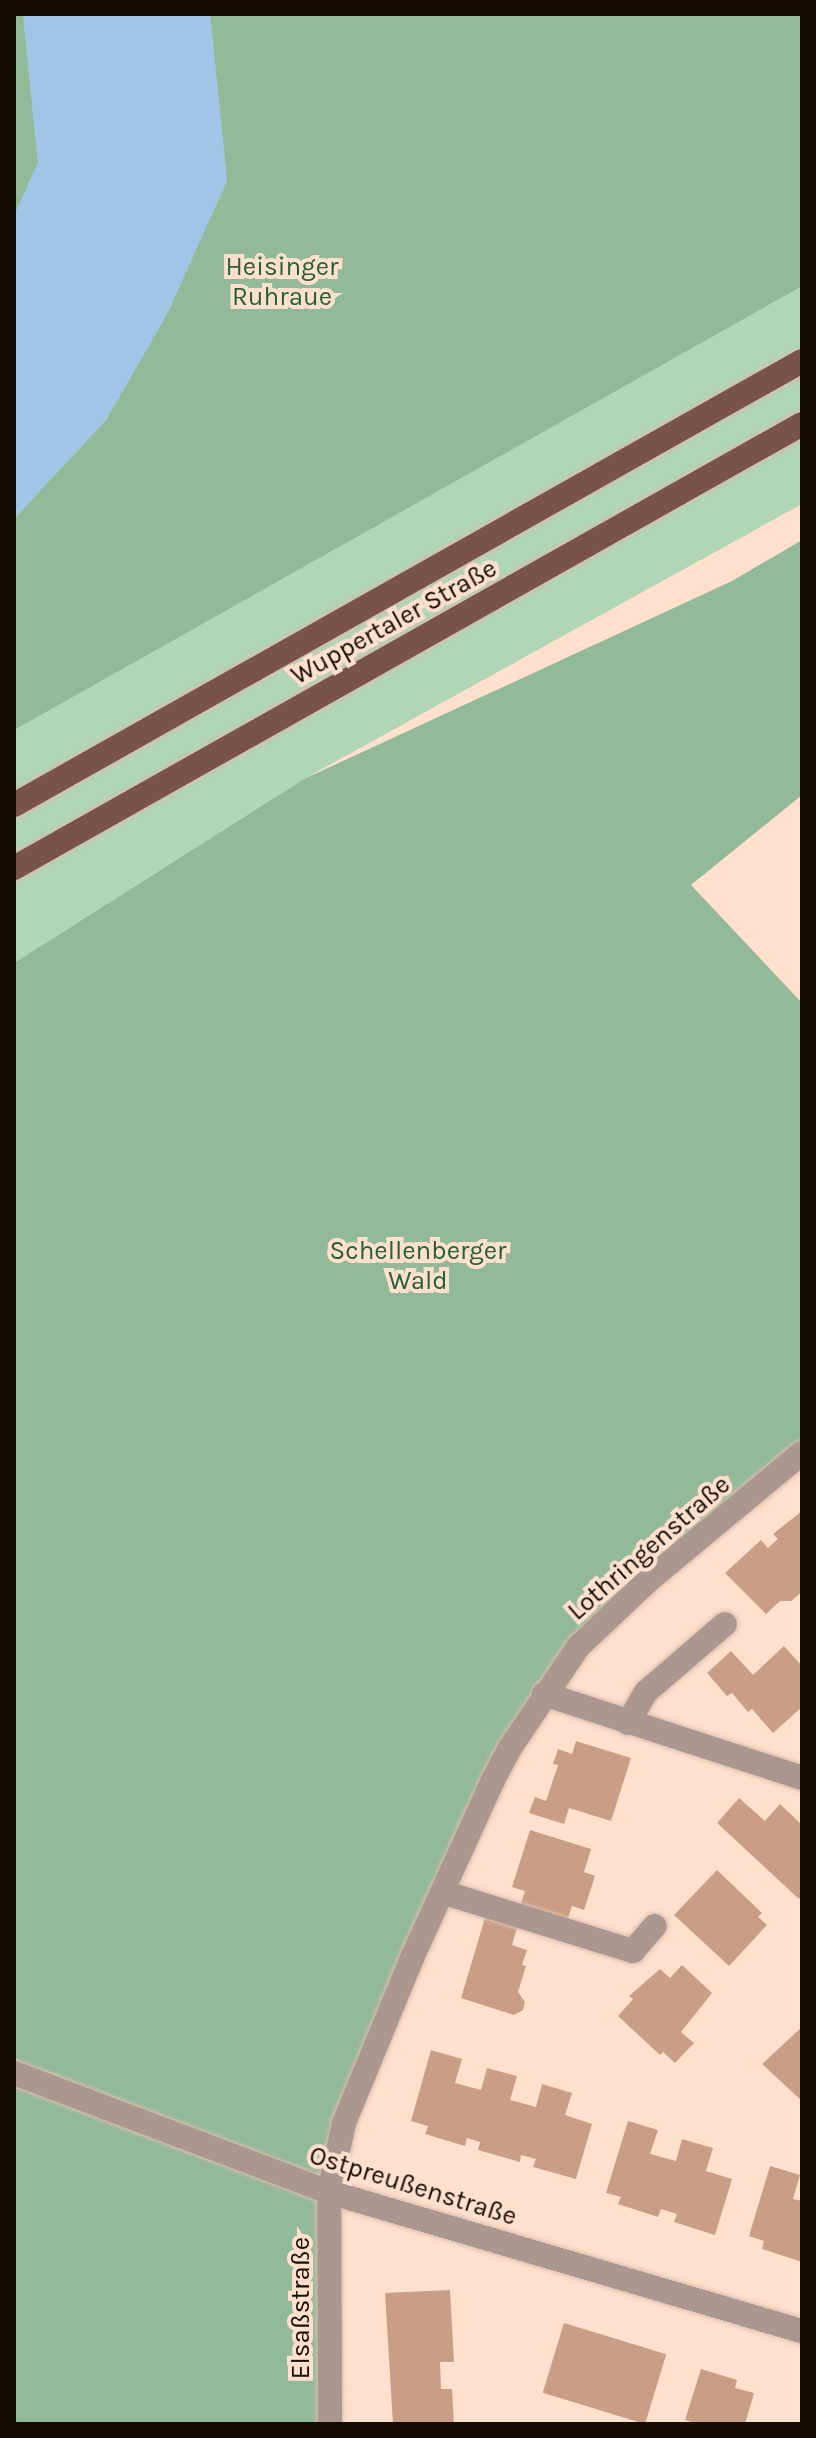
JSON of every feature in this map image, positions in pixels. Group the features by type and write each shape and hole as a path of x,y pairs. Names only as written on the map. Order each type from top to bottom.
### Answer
{"main road":[{"name":"Wuppertaler Straße","path":"14,805 802,361"},
{"name":"Wuppertaler Straße","path":"14,868 802,424"}],"street":[{"name":"Lothringenstraße","path":"329,2192 353,2098 442,1892 510,1748 544,1694 578,1647 650,1579 802,1453"},
{"path":"628,1723 646,1692 725,1624"},
{"path":"544,1694 802,1778"},
{"path":"442,1892 633,1951 655,1926"},
{"name":"Ostpreußenstraße","path":"14,2073 329,2192 802,2331"},
{"name":"Elsaßstraße","path":"329,2192 330,2424"}],"green space":[{"name":"Heisinger Ruhraue","path":"14,14 802,14 802,504 304,779 14,963"},
{"path":"14,14 23,14 38,163 14,216"},
{"name":"Heisinger Ruhraue","path":"210,14 802,14 802,286 14,730 14,519 106,420 167,314 227,181"},
{"name":"Schellenberger Wald","path":"802,540 802,795 691,885 802,1003 802,1449 538,1692 339,2125 322,2424 14,2424 14,963 304,779 732,581"}],"water":[{"path":"23,14 210,14 227,181 167,314 106,420 14,519 14,216 38,163"}],"building":[{"path":"802,1511 802,1592 791,1601 780,1601 766,1614 725,1573 761,1540 768,1548 778,1539 773,1534"},
{"path":"784,1646 802,1666 802,1707 773,1733 752,1709 748,1712 732,1693 727,1696 707,1673 731,1651 753,1675"},
{"path":"576,1741 631,1758 611,1821 569,1808 564,1824 529,1813 535,1797 546,1801 558,1765 553,1764 558,1749 572,1754"},
{"path":"739,1798 765,1821 780,1804 802,1825 802,1895 799,1899 717,1823"},
{"path":"530,1830 591,1849 584,1872 595,1876 584,1910 572,1906 567,1921 520,1906 525,1891 512,1887"},
{"path":"717,1870 762,1913 758,1917 767,1925 729,1966 674,1915"},
{"path":"485,1918 517,1928 512,1945 527,1950 518,1992 525,2002 523,2010 514,2015 461,1998"},
{"path":"682,1965 712,1993 681,2032 694,2043 675,2063 663,2052 660,2055 618,2016 633,1999 629,1996 660,1969 670,1978"},
{"path":"802,2027 802,2101 762,2064"},
{"path":"431,2050 462,2059 455,2083 481,2090 487,2068 517,2076 510,2100 536,2107 542,2084 572,2093 565,2115 592,2124 576,2179 533,2167 536,2159 521,2155 520,2162 478,2150 480,2142 467,2138 465,2146 425,2134 428,2126 411,2121"},
{"path":"628,2121 658,2130 650,2154 676,2161 682,2139 713,2148 706,2171 732,2179 715,2235 674,2222 677,2214 661,2209 658,2217 618,2204 621,2197 606,2193"},
{"path":"770,2166 800,2175 793,2199 802,2201 802,2262 762,2249 764,2241 749,2236"},
{"path":"450,2290 454,2362 440,2362 441,2389 452,2389 454,2424 393,2424 385,2293"},
{"path":"564,2323 666,2354 645,2424 543,2393"},
{"path":"701,2369 737,2380 735,2388 754,2393 745,2424 699,2424 685,2420"}]}
